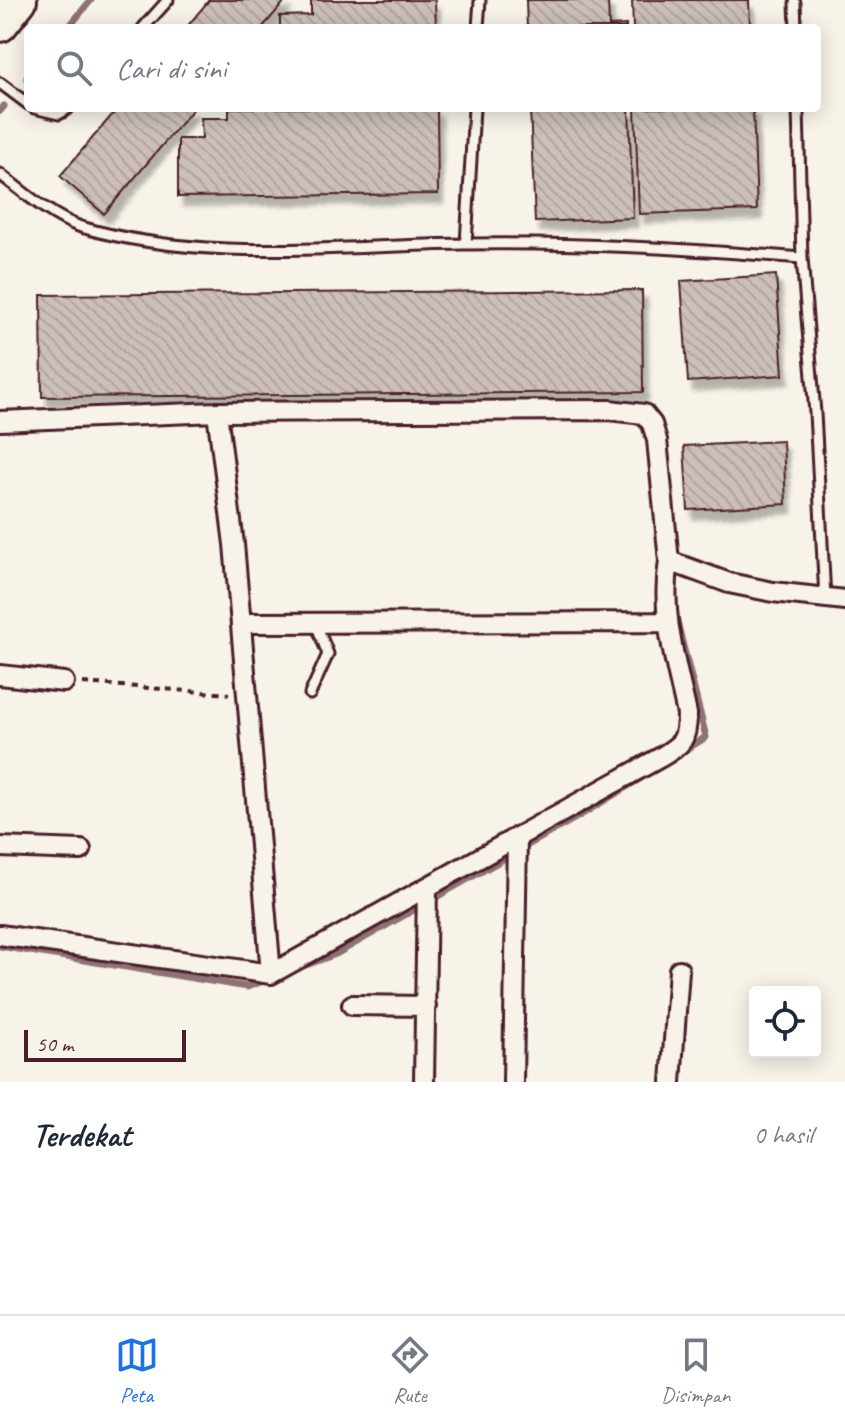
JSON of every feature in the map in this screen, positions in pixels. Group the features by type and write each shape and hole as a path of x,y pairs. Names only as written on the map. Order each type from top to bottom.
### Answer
{"highway":[{"path":"0,24 19,0"}],"street":[{"path":"0,421 217,412 609,410 644,414 652,424 657,440 669,561 665,585 667,622 687,714 684,740 661,757 271,974 0,935"},
{"path":"217,412 242,623 271,974"},
{"path":"669,561 729,583 773,592 845,600"},
{"path":"242,623 667,622"},
{"path":"0,675 64,682"},
{"path":"513,1082 517,837"},
{"path":"0,847 81,850"},
{"path":"424,1082 427,887"},
{"path":"671,1082 679,970"},
{"path":"352,1005 426,1006"}],"lane":[{"path":"147,24 168,0"},
{"path":"478,24 480,0"},
{"path":"795,3 796,24"},
{"path":"0,83 24,101"},
{"path":"466,244 474,112"},
{"path":"798,112 802,258 815,413 825,598"},
{"path":"0,174 30,198 77,226 217,249 466,244 663,247 802,258"},
{"path":"310,694 328,654 315,622"}],"path":[{"path":"64,682 248,696"}],"building":[{"path":"209,0 286,0 265,24 189,24"},
{"path":"311,0 435,0 436,24 280,24 280,16 311,15"},
{"path":"526,0 608,0 609,24 527,24"},
{"path":"632,0 749,0 750,24 633,24"},
{"path":"115,112 191,112 104,214 60,176"},
{"path":"229,112 437,112 438,194 178,197 178,139 202,139 201,118 229,118"},
{"path":"530,112 629,112 633,218 535,222"},
{"path":"635,112 753,112 757,210 639,214"},
{"path":"776,275 783,375 688,382 681,281"},
{"path":"642,290 643,392 42,397 41,295"},
{"path":"783,441 786,504 688,510 684,446"}],"waterway":[{"path":"71,24 91,0"},
{"path":"0,111 4,106"},
{"path":"676,618 706,737 679,754"},
{"path":"295,969 336,954 641,778"},
{"path":"0,946 247,987 269,979"}]}
